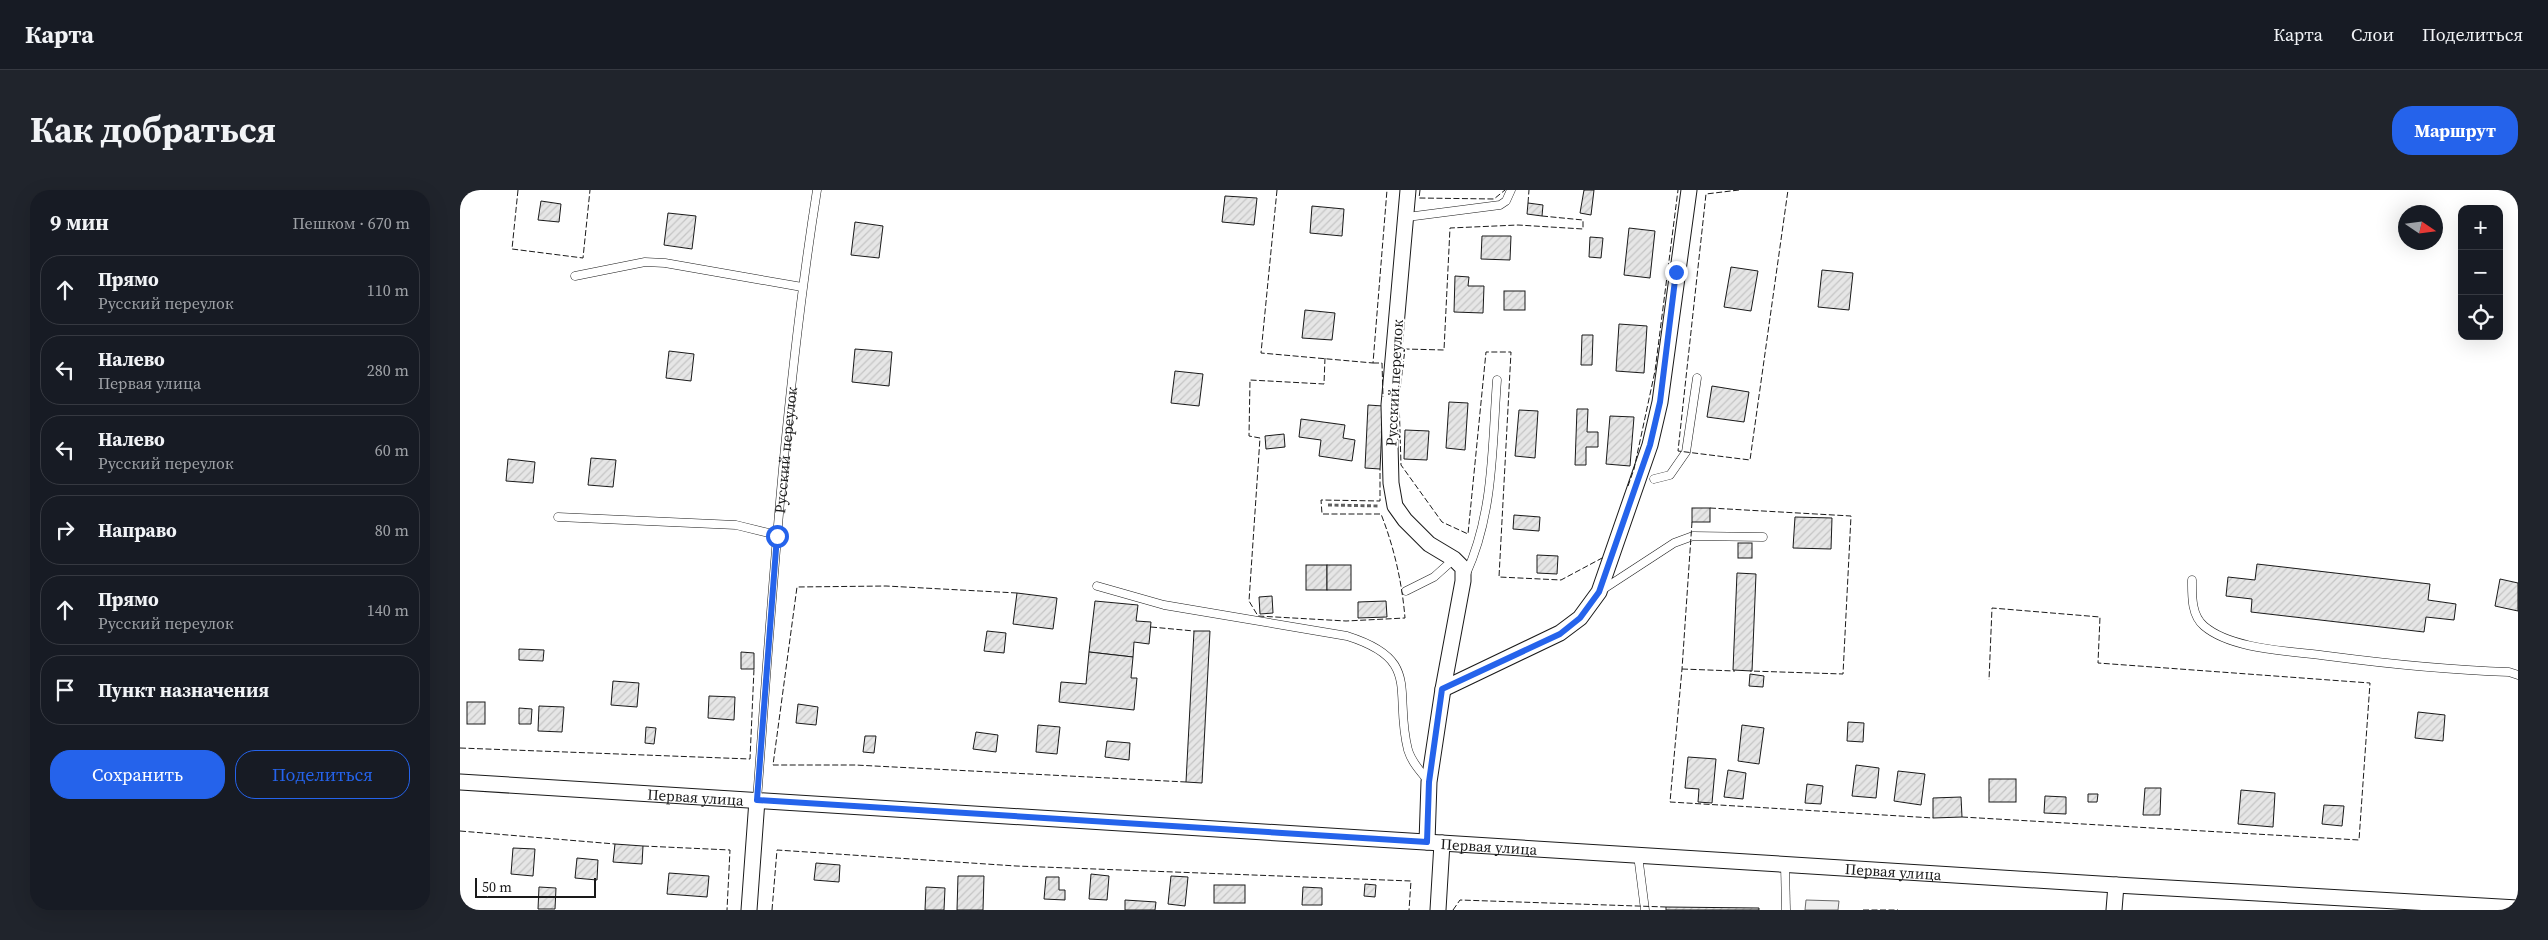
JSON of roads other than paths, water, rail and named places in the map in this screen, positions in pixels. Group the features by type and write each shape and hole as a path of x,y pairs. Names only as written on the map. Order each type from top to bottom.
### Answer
{"street":[{"name":"Русский переулок","path":"1408,190 1390,405 1391,483 1395,506 1405,520 1429,544 1454,558"},
{"path":"1442,689 1560,634 1580,618 1599,592 1650,445 1660,402 1689,190"},
{"path":"1438,910 1435,843 1429,782 1442,689 1463,581 1463,568 1454,558"},
{"name":"Первая улица","path":"460,782 2116,886 2518,908"},
{"path":"749,910 757,800"},
{"path":"2114,910 2116,886"}],"lane":[{"name":"Русский переулок","path":"757,800 777,536 802,288 817,190"},
{"path":"1407,217 1500,204 1510,195 1511,190"},
{"path":"575,276 645,262 665,263 802,288"},
{"path":"1654,479 1670,475 1686,452 1697,378"},
{"path":"1463,581 1480,542 1488,507 1497,380"},
{"path":"558,517 736,525 777,536"},
{"path":"1599,592 1674,543 1693,536 1763,537"},
{"path":"1406,591 1430,580 1454,558"},
{"path":"2192,580 2192,598 2198,619 2202,625 2249,646 2440,670 2509,672 2518,675"},
{"path":"1097,586 1164,605 1346,636 1368,642 1382,650 1398,670 1404,694 1409,751 1415,765 1429,782"},
{"path":"1638,855 1645,910"},
{"path":"1785,865 1786,910"}]}
